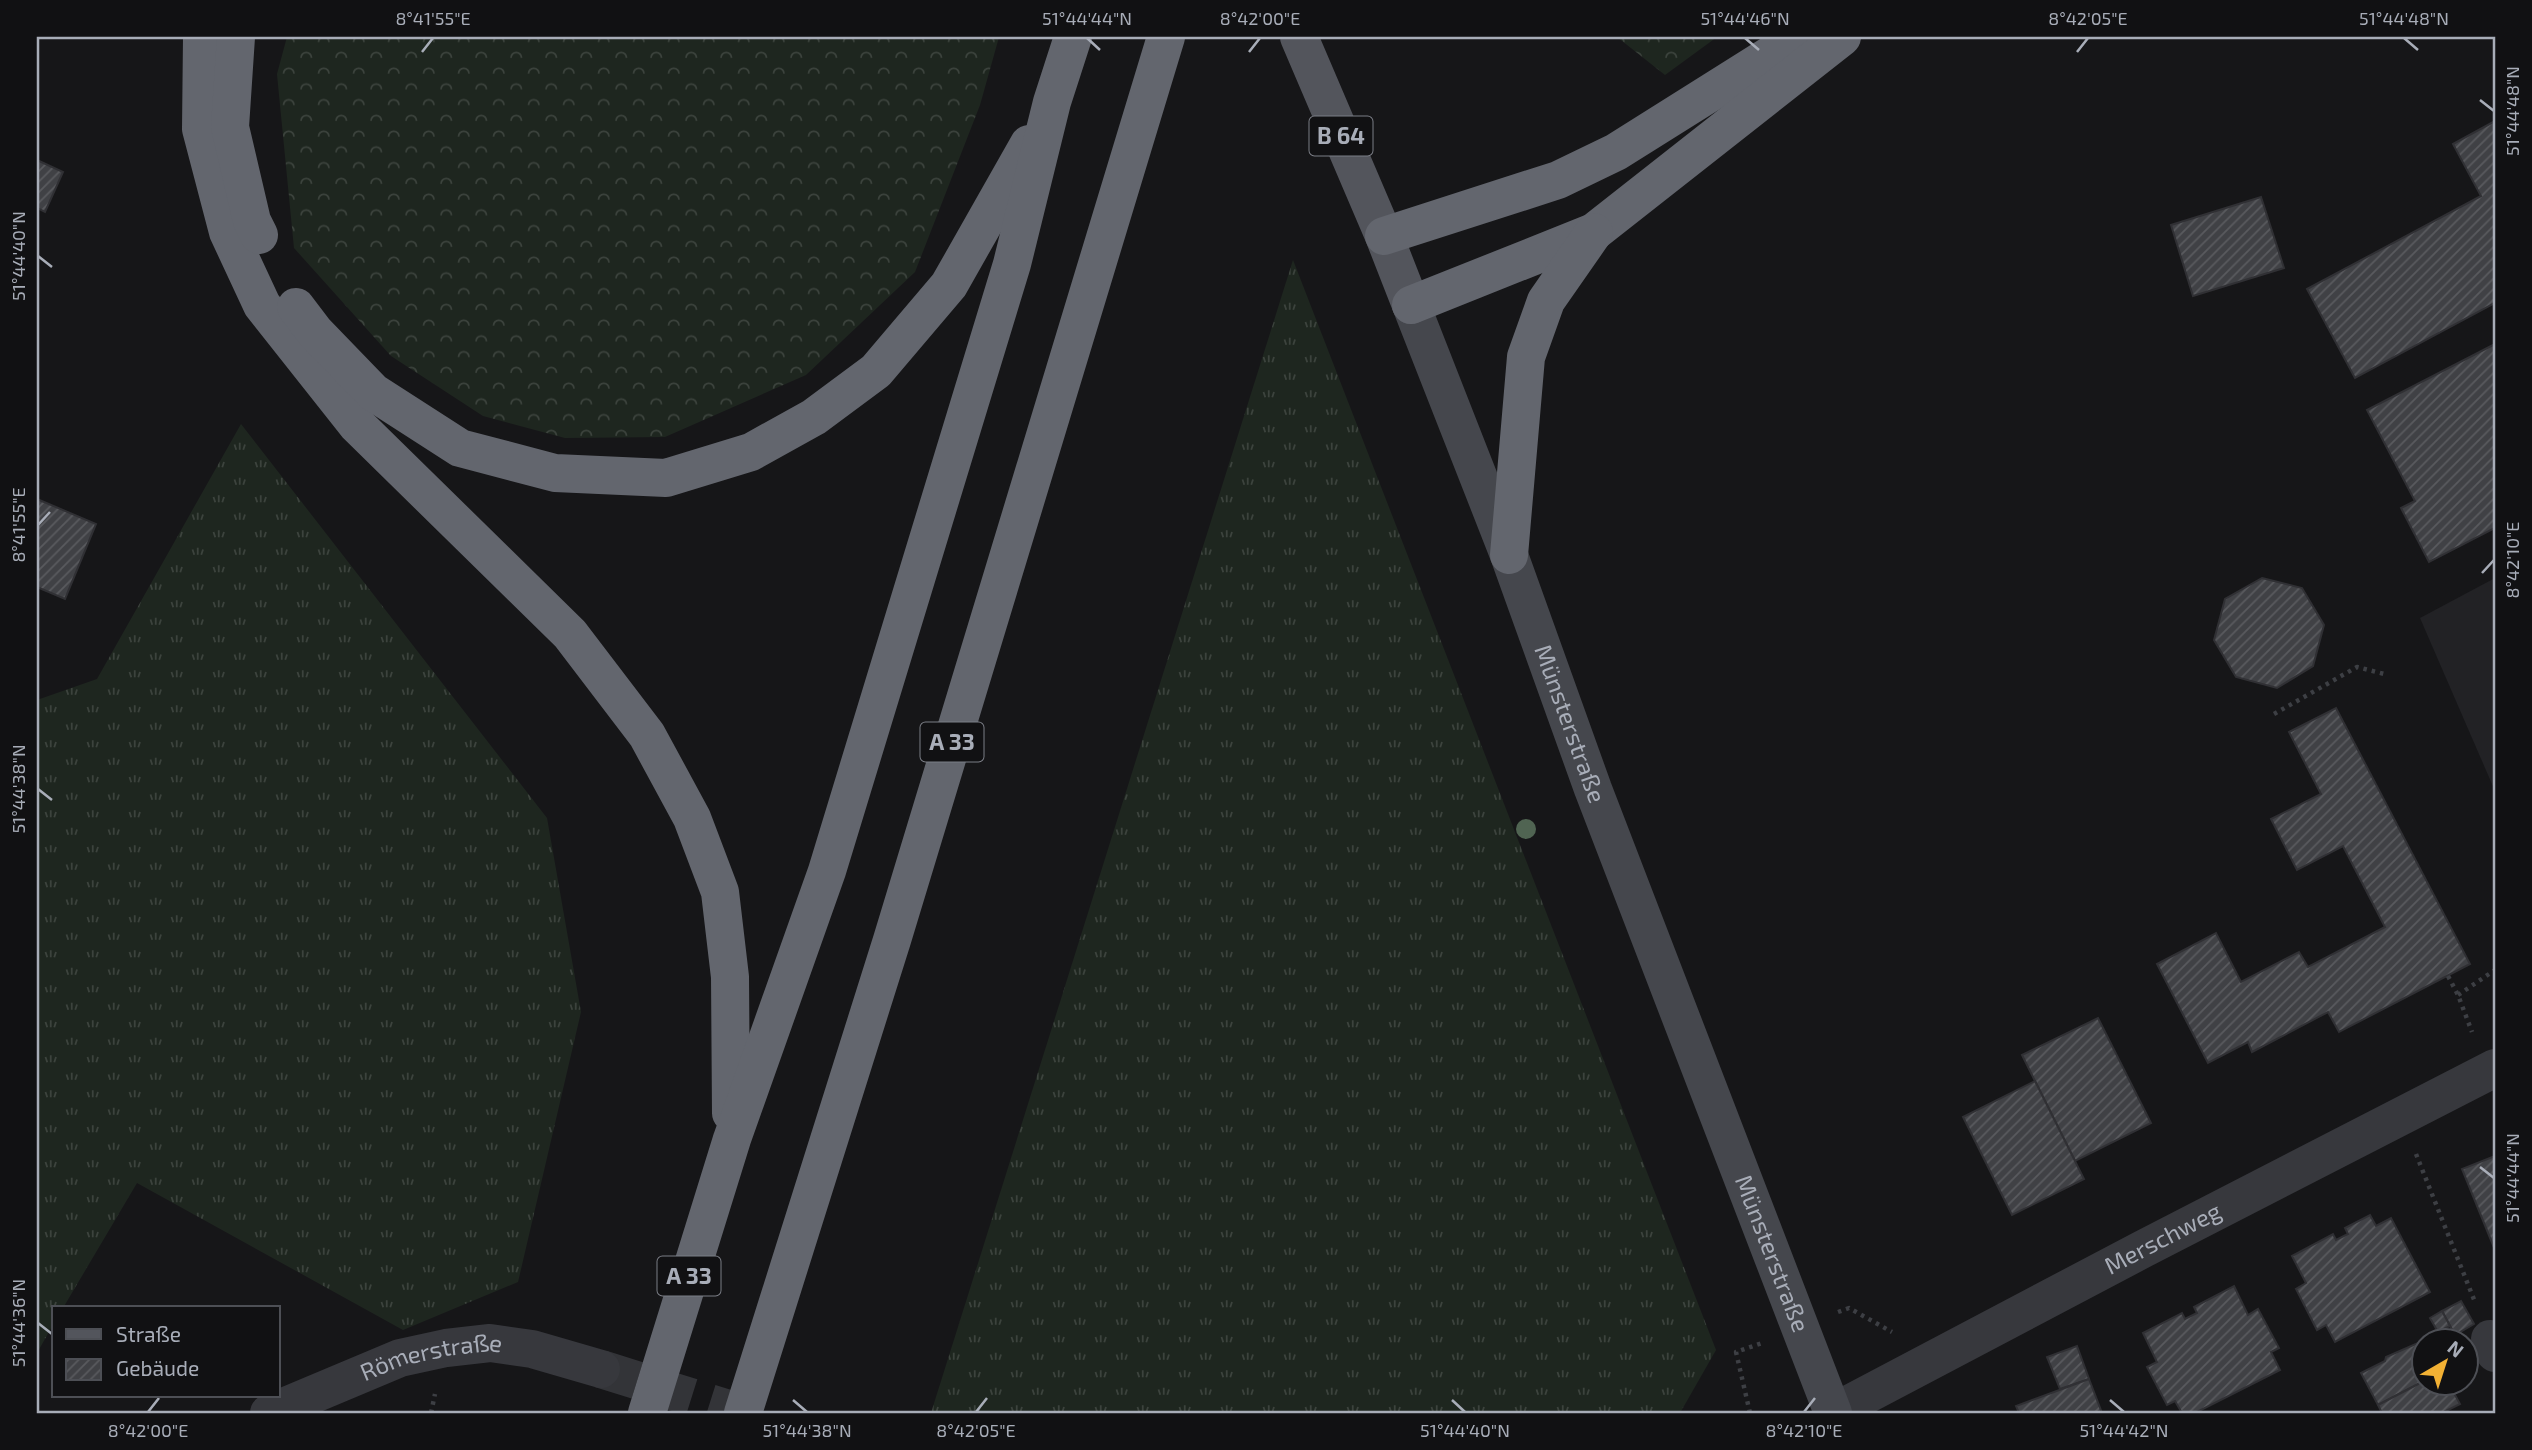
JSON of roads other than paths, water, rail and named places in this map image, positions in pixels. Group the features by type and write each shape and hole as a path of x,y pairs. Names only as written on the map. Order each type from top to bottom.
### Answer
{"highway":[{"path":"202,37 201,129 228,232 262,304 357,425 570,634 647,735 692,818 720,892 730,977 732,1139"},
{"path":"236,37 230,127 252,221 288,296 315,332 373,392 460,448 555,473 666,478 751,452 825,410 876,371 949,285 1052,102"},
{"name":"A 33","path":"647,1413 732,1139 827,871 1012,264 1052,102 1073,37"},
{"path":"1384,236 1558,180 1616,152 1799,37"},
{"path":"1411,305 1594,232 1842,37"},
{"name":"A 33","path":"743,1413 892,940 1161,53"},
{"path":"1509,555 1526,358 1546,301 1594,232"}],"main road":[{"name":"Münsterstraße","path":"1299,37 1384,236 1509,555 1593,789 1832,1413"}],"street":[{"name":"Merschweg","path":"1832,1413 2491,1070"},
{"name":"Römerstraße","path":"269,1413 400,1358 446,1348 489,1343 532,1349 601,1369"}],"tunnel":[{"path":"601,1369 741,1413"}]}
